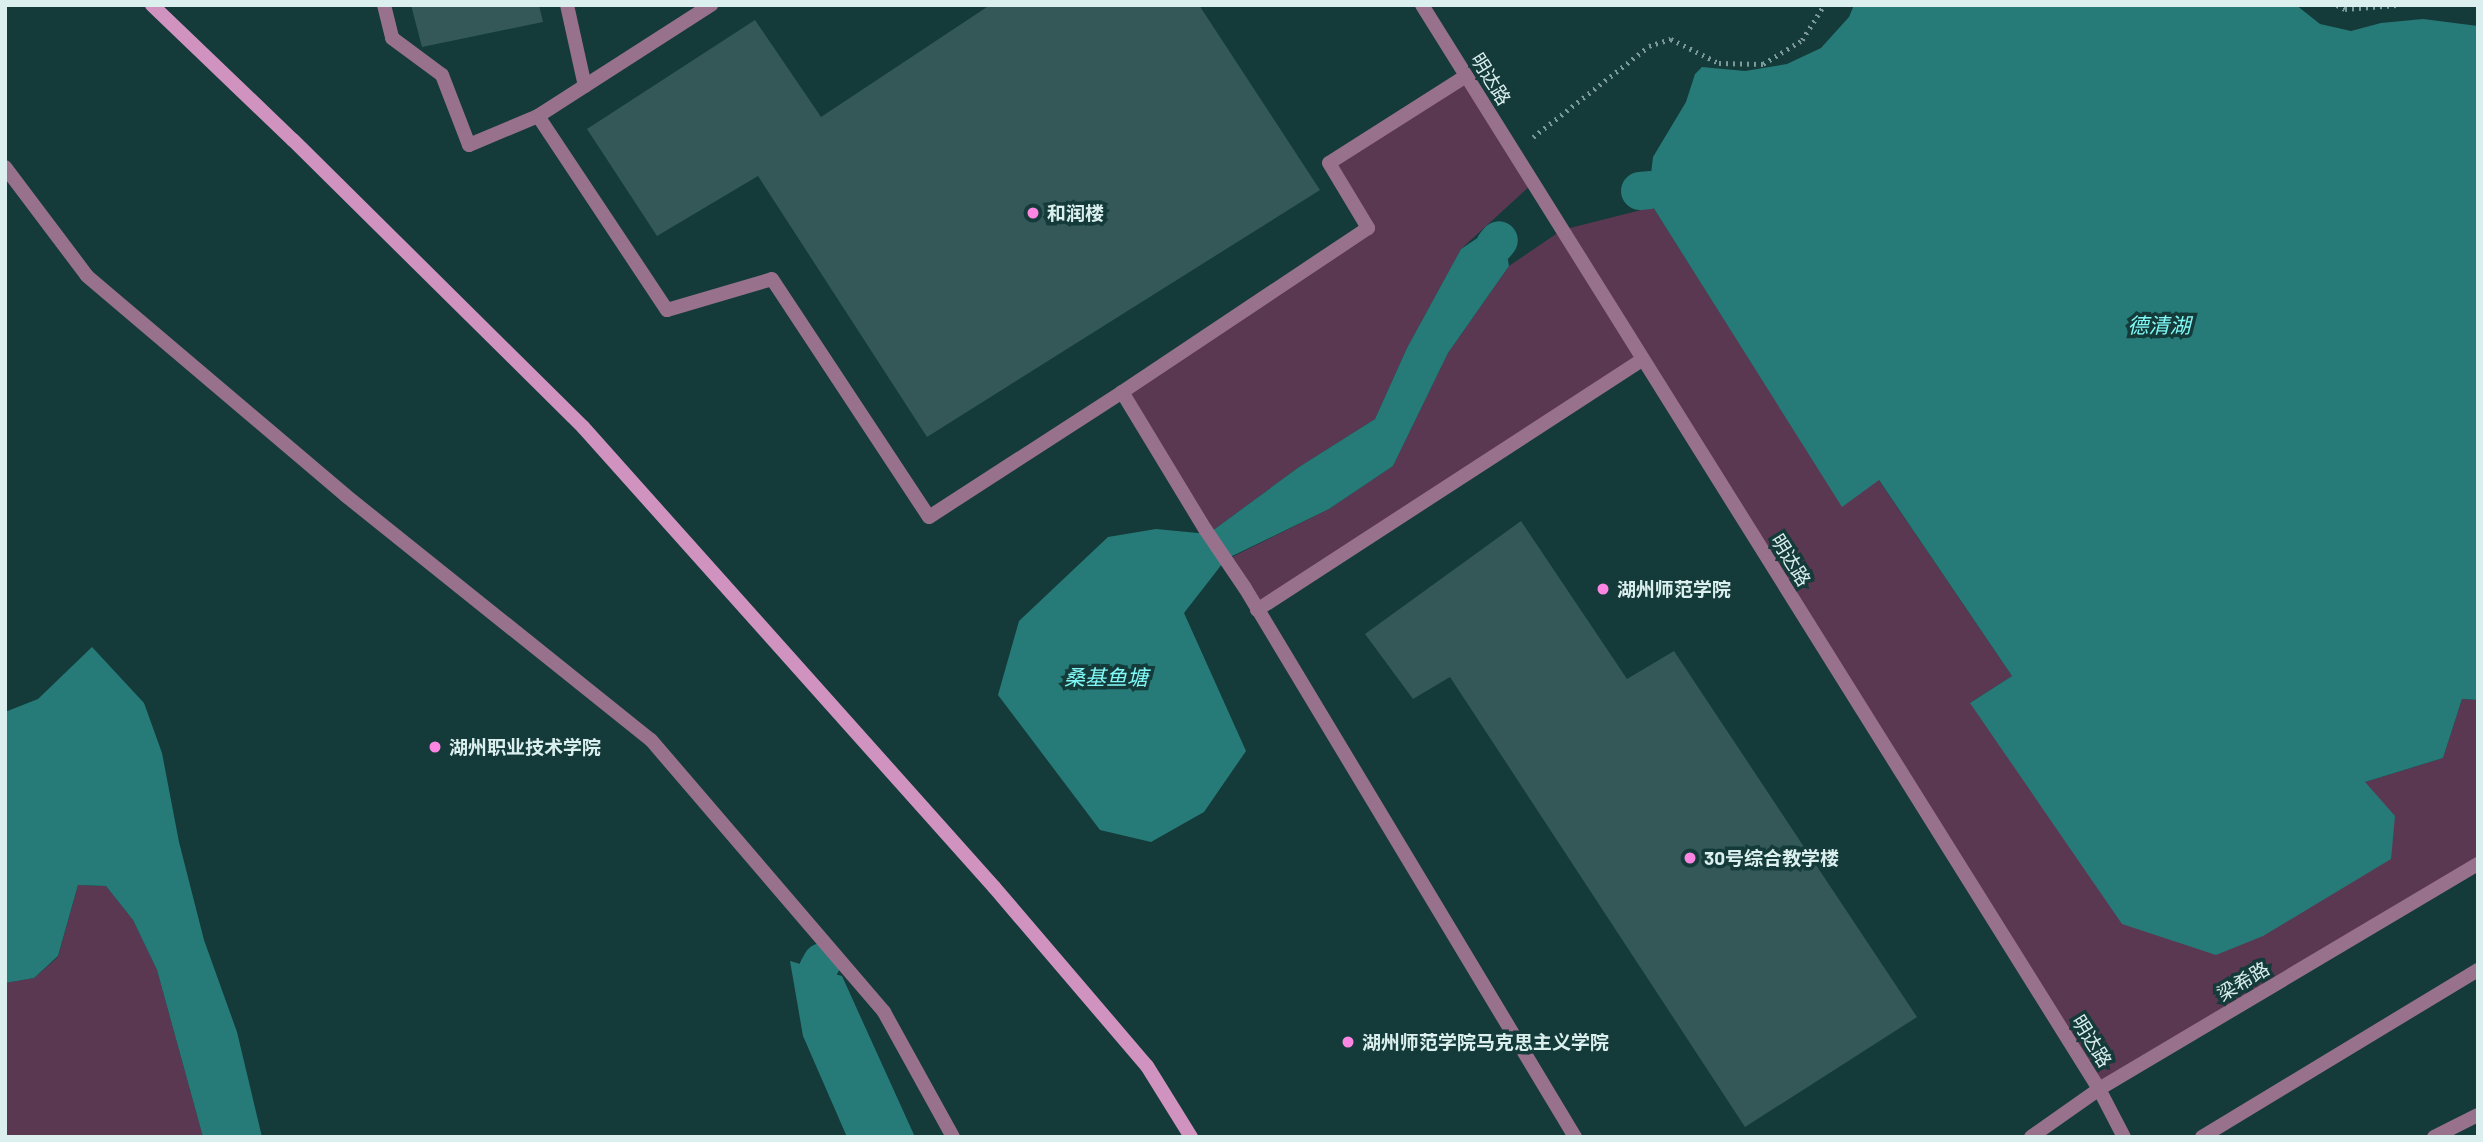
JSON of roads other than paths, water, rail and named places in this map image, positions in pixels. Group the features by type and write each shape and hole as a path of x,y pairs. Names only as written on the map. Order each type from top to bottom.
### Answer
{"main road":[{"path":"152,5 293,140 583,428 985,877 1147,1066 1191,1137"}],"street":[{"path":"384,5 392,38 442,75 469,145 538,116 711,5"},
{"path":"567,5 585,86"},
{"name":"明达路","path":"1422,5 2099,1089 2124,1137"},
{"path":"538,116 667,310 772,279 929,517 1367,228 1329,163 1466,76"},
{"path":"5,167 87,276 345,495 651,740 884,1012 953,1137"},
{"path":"1257,610 1643,359"},
{"path":"1122,392 1205,529 1231,566 1575,1137"},
{"name":"梁希路","path":"2031,1137 2099,1089 2478,863"},
{"path":"2202,1137 2478,970"},
{"path":"2434,1137 2478,1115"}],"water":[{"name":"德清湖","path":"1854,5 2296,5 2320,24 2351,31 2381,23 2423,19 2478,26 2478,700 2462,699 2443,758 2365,782 2395,816 2391,859 2263,936 2216,955 2122,924 1970,703 2012,676 1879,480 1842,507 1653,207 1649,190 1653,157 1686,102 1695,74 1702,67 1745,71 1787,64 1821,48 1849,17"},
{"name":"桑基鱼塘","path":"1482,235 1507,254 1509,266 1448,353 1393,466 1329,509 1226,559 1184,613 1246,751 1204,812 1151,842 1100,830 998,695 1019,621 1108,537 1156,529 1208,534 1299,467 1375,419 1407,348 1461,249"},
{"path":"92,647 144,703 162,753 179,842 204,940 237,1032 262,1137 203,1137 157,970 133,920 106,886 78,885 58,956 34,978 5,983 5,712 38,699"},
{"path":"790,961 842,976 915,1137 847,1137 803,1036"}],"waterway":[{"path":"1640,191 1649,190"},
{"path":"1495,245 1499,240"},
{"path":"818,969 822,962"}],"place":[{"name":"和润楼","path":"1033,213"},
{"name":"湖州师范学院","path":"1603,589"},
{"name":"湖州职业技术学院","path":"435,747"},
{"name":"30号综合教学楼","path":"1690,858"},
{"name":"湖州师范学院马克思主义学院","path":"1348,1042"}]}
